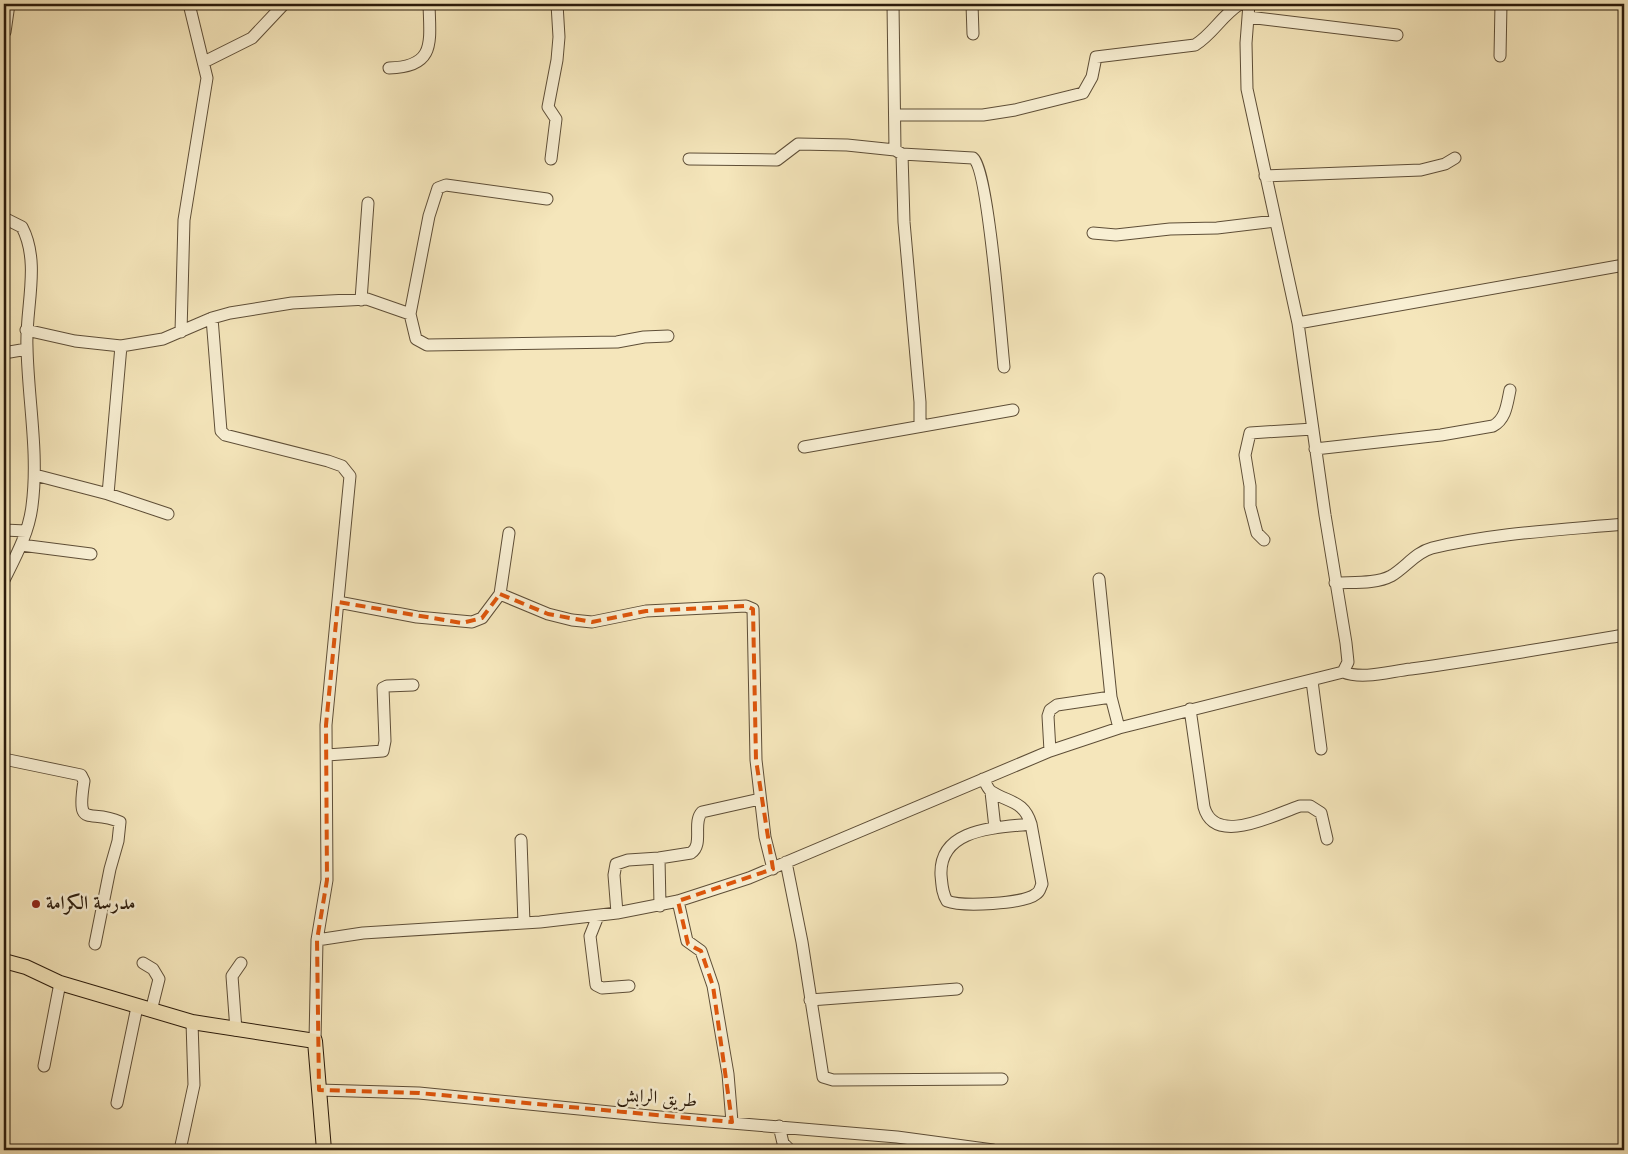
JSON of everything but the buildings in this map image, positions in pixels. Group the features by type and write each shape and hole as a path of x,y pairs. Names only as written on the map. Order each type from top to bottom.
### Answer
{"main road":[{"path":"4,961 26,967 60,983 192,1022 315,1041 324,1150"}],"street":[{"path":"6,32 9,4"},
{"path":"180,332 184,220 207,78 189,4"},
{"path":"204,62 252,38 284,4"},
{"path":"389,68 408,68 417,64 424,57 428,45 429,4"},
{"path":"552,159 556,119 548,107 557,60 559,37 557,4"},
{"path":"893,4 896,116 918,378 920,426"},
{"path":"972,4 973,34"},
{"path":"896,116 983,115 1015,110 1083,94 1092,78 1096,57 1195,45 1205,38 1227,13 1240,4"},
{"path":"1249,4 1246,43 1247,89 1298,323 1335,583 1348,657 1346,668 1343,672"},
{"path":"1500,56 1501,4"},
{"path":"1248,17 1397,35"},
{"path":"689,159 777,160 798,144 973,158 979,165 986,200 1004,367"},
{"path":"1265,176 1421,170 1438,166 1455,158"},
{"path":"547,199 446,186 438,188 430,216 410,314 416,339 426,345 617,342 644,337 668,336"},
{"path":"361,300 368,204"},
{"path":"4,218 22,227 30,246 31,264 26,330 35,475 32,508 26,531 4,580"},
{"path":"1093,233 1116,235 1170,229 1218,228 1275,221"},
{"path":"1298,323 1624,265"},
{"path":"26,330 75,341 121,346 151,342 212,318 264,306 361,300 374,301 410,314"},
{"path":"212,318 221,432 226,435 342,466 349,473 350,479 326,725 327,880 317,940 315,1041"},
{"path":"108,494 121,346"},
{"path":"4,353 27,349"},
{"path":"1316,449 1441,435 1493,426 1500,422 1504,416 1510,390"},
{"path":"804,447 1013,410"},
{"path":"1264,540 1257,533 1250,506 1250,486 1245,455 1250,433 1313,429"},
{"path":"35,475 108,494 168,514"},
{"path":"1335,583 1378,580 1390,577 1429,549 1456,543 1553,530 1624,524"},
{"path":"4,530 26,531"},
{"path":"338,602 417,617 462,623 482,618 500,594 509,533"},
{"path":"20,545 91,554"},
{"path":"1099,579 1111,697 1120,728"},
{"path":"500,594 548,614 582,621 606,620 631,612 746,606 753,609 753,710 760,799 765,837 772,868"},
{"path":"317,940 363,933 524,923 598,916 660,906 772,868 1050,751 1120,728 1343,672 1369,674 1470,661 1624,635"},
{"path":"1312,681 1321,749"},
{"path":"327,755 383,751 385,741 381,692 387,686 413,685"},
{"path":"1050,751 1048,724 1050,710 1058,705 1111,697"},
{"path":"1190,709 1204,807 1209,818 1223,826 1235,828 1300,806 1310,806 1321,814 1327,839"},
{"path":"4,759 81,775 84,781 80,803 82,812 87,816 120,822 118,841 110,869 95,944"},
{"path":"983,779 991,792 994,828"},
{"path":"991,792 1024,808 1032,824 1042,884 1036,895 977,905 954,904 947,901 943,895 941,868 946,852 966,835 994,828 1032,824"},
{"path":"617,913 614,875 616,864 628,860 659,858 695,851 698,820 702,812 760,799"},
{"path":"520,840 524,923"},
{"path":"659,858 660,906"},
{"path":"786,862 802,942 821,1073 826,1079 1002,1079"},
{"path":"678,901 687,941 701,951 713,986 723,1039 732,1122"},
{"path":"598,916 590,936 596,985 602,988 629,986"},
{"path":"143,963 153,969 159,979 151,1011"},
{"path":"236,1030 232,976 241,963"},
{"path":"44,1066 60,983"},
{"path":"810,1000 956,989"},
{"path":"117,1103 137,1007"},
{"path":"180,1150 194,1085 192,1022"},
{"name":"طريق الرابش","path":"319,1090 419,1093 660,1117 897,1137 993,1150"},
{"path":"779,1126 783,1143 790,1150"}],"highlighted area":[{"path":"500,594 548,614 592,622 646,611 746,606 753,609 756,760 773,869 678,901 688,944 701,951 713,986 732,1122 419,1093 319,1090 317,940 327,880 326,725 338,602 462,623 482,618"}],"place":[{"name":"مدرسة الكرامة","path":"36,904"}]}
